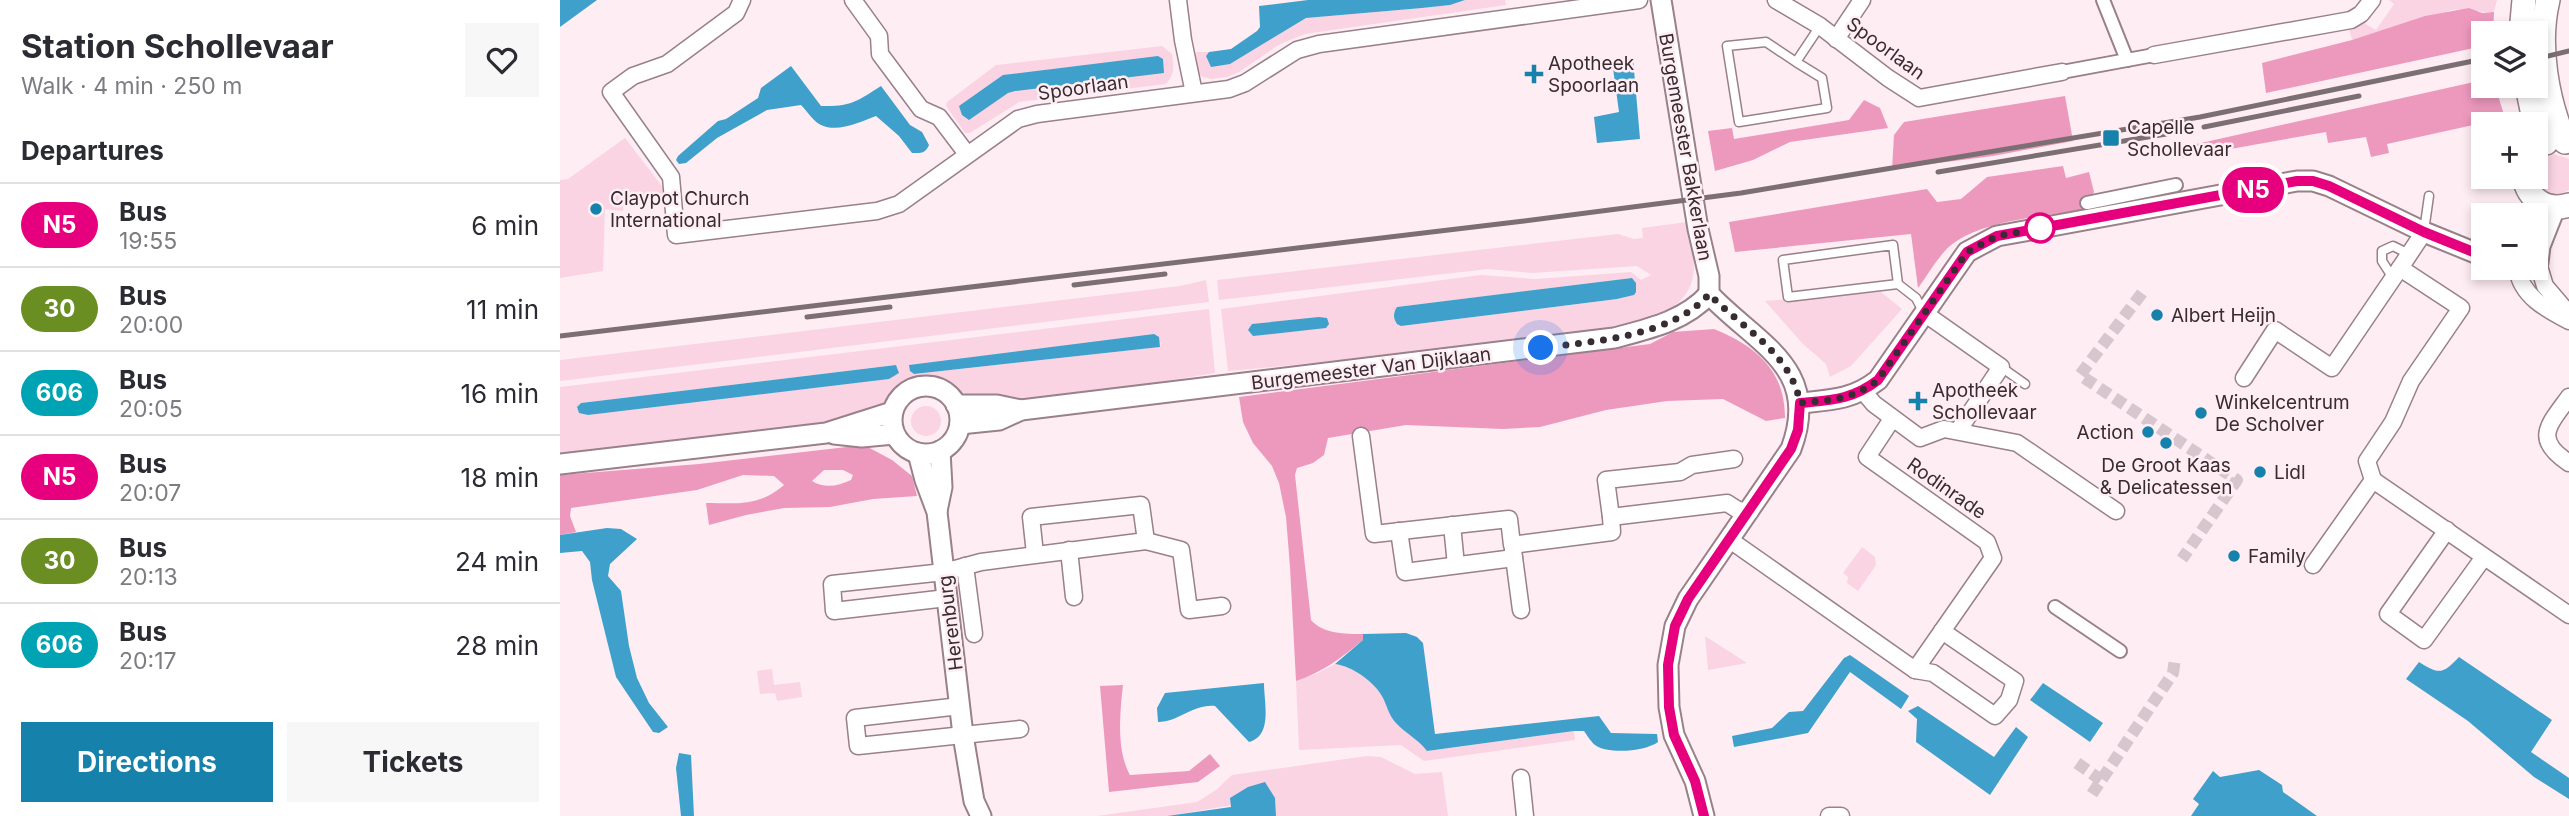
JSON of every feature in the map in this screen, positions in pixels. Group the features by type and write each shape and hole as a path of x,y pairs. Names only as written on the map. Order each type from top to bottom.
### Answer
{"main road":[{"path":"2522,21 2524,0"},
{"path":"2548,0 2544,18 2546,73 2555,119 2554,144"},
{"path":"2529,98 2533,115 2554,144"},
{"path":"2527,189 2549,207"}],"street":[{"name":"Spoorlaan","path":"743,0 736,13 667,64 633,76 611,92 671,177 676,235 877,211 899,204 1018,119 1037,114 1229,89 1245,83 1297,50 1319,44 1639,0"},
{"path":"853,0 879,36 880,54 920,109 939,117 967,154"},
{"path":"1178,0 1194,93"},
{"name":"Burgemeester Bakkerlaan","path":"1661,0 1698,229 1709,276 1709,294"},
{"name":"Spoorlaan","path":"1776,0 1820,26 1919,98 2062,72"},
{"path":"1836,39 1862,0"},
{"path":"2103,0 2127,60"},
{"path":"2062,72 2351,20 2361,14 2372,0"},
{"path":"1800,403 1848,397 1863,391 1878,380 1967,252 1997,236 2297,181 2313,181 2471,251"},
{"path":"2087,203 2176,185"},
{"path":"2244,378 2275,330 2330,371 2424,232"},
{"path":"2401,267 2461,309 2412,381 2392,422 2367,461 2373,480 2569,615"},
{"path":"2520,280 2536,301 2569,321"},
{"path":"2543,280 2569,314"},
{"path":"1704,816 1695,781 1674,735 1669,707 1668,665 1675,626 1684,608 1791,449 1798,430 1800,403 1789,370 1767,346 1709,294"},
{"name":"Burgemeester Van Dijklaan","path":"958,414 997,405 1021,410 1614,338 1659,326 1697,307 1709,294"},
{"path":"1924,313 2001,366 1958,432"},
{"path":"918,387 940,389 947,393 958,414 951,443 940,451 918,453 902,444 894,434 892,412 899,398 918,387"},
{"path":"1863,391 1892,419 1920,438 1944,429 2017,443 2116,511"},
{"path":"2569,397 2547,428 2546,438 2549,447 2569,463"},
{"path":"560,464 826,433 892,412"},
{"name":"Rodinrade","path":"1892,419 1867,457 1987,542 1993,558 1915,670"},
{"path":"826,433 862,437 894,434"},
{"path":"1361,436 1374,534 1509,519 1521,610"},
{"name":"Herenburg","path":"937,512 942,487 940,451"},
{"name":"Herenburg","path":"918,453 937,512 964,735 974,801 981,816"},
{"path":"1399,531 1405,572 1456,565 1612,533 1606,480 1680,472 1692,465 1734,459"},
{"path":"2314,565 2373,480"},
{"path":"1611,517 1727,503 1738,510 1750,512"},
{"path":"1035,554 1031,517 1141,505 1146,541"},
{"path":"1452,525 1456,565"},
{"path":"2447,530 2388,614 2424,640 2484,557"},
{"path":"1730,540 1915,670 1933,673 1996,716 2009,701 2015,681 1942,631"},
{"path":"947,598 834,611 832,584 944,572 1035,554 1146,541 1181,550 1189,610 1222,606"},
{"path":"1069,550 1074,597"},
{"path":"965,566 974,634"},
{"path":"2055,607 2120,651"},
{"path":"960,706 855,718 858,746 1020,729"},
{"path":"1521,778 1525,816"},
{"path":"1829,816 1841,816"}],"lane":[{"path":"1796,62 1820,26"},
{"path":"1766,42 1796,62 1822,78 1827,108 1739,122 1727,46 1766,42"},
{"path":"2424,232 2429,196"},
{"path":"1898,284 1893,245 1783,260 1788,297 1898,284 1916,298 1924,313"},
{"path":"2001,366 2025,384"}],"shaded area":[{"path":"1465,0 1505,0 1506,5 1305,34 1280,44 1227,77 1211,79 1201,76 1197,70 1196,52 1209,52 1206,56 1230,64 1306,18 1450,5"},
{"path":"2389,0 2497,0 2494,12 2452,10 2352,40 2349,29 2364,23 2376,30 2394,4"},
{"path":"2469,8 2482,13 2494,12 2494,21 2471,21 2471,49 2266,93 2262,63 2352,40 2425,16"},
{"path":"1162,46 1172,54 1173,62 1172,73 1166,84 1019,102 970,133 965,133 946,106 947,102 996,65"},
{"path":"2471,83 2471,98 2499,98 2503,112 2471,112 2471,125 2387,144 2389,153 2371,157 2366,137 2328,143 2326,132 2180,158 2183,147"},
{"path":"2065,96 2073,141 1993,156 1892,169 1894,135 1904,122"},
{"path":"1864,100 1880,108 1888,128 1790,142 1753,160 1715,171 1708,131 1732,128 1734,139 1849,120"},
{"path":"625,138 668,194 624,200 623,211 605,209 603,271 560,278 560,180 568,179"},
{"path":"2554,154 2569,159 2569,190 2552,194 2544,189 2548,189 2548,157"},
{"path":"2063,166 2066,178 2089,172 2094,192 2088,209 2012,221 1973,232 1944,252 1918,288 1911,234 1735,252 1729,222 1927,189 1937,202 1961,199 1987,177"},
{"path":"1687,222 1694,264 1691,284 1679,302 1664,312 1643,320 1564,336 1228,371 1221,309 1481,275 1536,279 1631,272 1641,280 1651,275 1637,266 1532,273 1488,269 1219,300 1217,280 1618,234 1634,239 1643,238 1642,228","holes":["1632,278 1634,295 1401,326 1395,321 1394,312 1398,307"]},
{"path":"1206,280 1209,302 560,381 560,360 1180,286"},
{"path":"1881,292 1902,309 1851,366 1830,377 1826,364 1803,344 1765,301"},
{"path":"1209,309 1215,373 1099,391 1012,398 974,397 935,380 918,379 910,381 880,406 866,413 752,433 560,455 560,387","holes":["1161,343 1160,347 914,374 910,371","896,365 899,373 888,379 588,415 579,413 577,407 581,403"]},
{"path":"1714,329 1743,343 1774,373 1784,401 1785,418 1766,421 1723,399 1667,401 1606,410 1540,427 1503,429 1406,425 1328,438 1324,455 1313,463 1297,468 1295,475 1311,620 1328,631 1363,634 1363,640 1331,664 1296,681 1286,517 1279,483 1272,466 1253,443 1243,422 1239,397 1650,344 1673,332"},
{"path":"926,406 937,410 941,421 937,432 926,436 915,432 911,421 915,410"},
{"path":"864,445 892,460 912,476 917,496 873,499 830,507 784,508 709,525 706,503 756,500 784,485 774,476 743,475 697,490 571,508 570,516 576,532 560,535 560,475 699,464","holes":["824,470 843,470 853,475 851,480 832,486 812,481"]},
{"path":"1862,547 1875,557 1876,565 1858,591 1847,583 1848,577 1843,573"},
{"path":"1705,636 1747,663 1708,670"},
{"path":"1335,664 1356,671 1369,681 1383,698 1395,722 1428,751 1574,731 1575,740 1424,761 1401,745 1299,750 1296,681"},
{"path":"772,669 774,685 800,682 802,697 777,701 775,693 760,694 757,671"},
{"path":"1123,685 1121,743 1130,775 1189,771 1210,754 1220,766 1198,782 1109,792 1100,686"},
{"path":"1367,756 1381,757 1415,774 1442,772 1448,816 1276,816 1275,798 1167,816 1097,816 1197,802 1216,790 1232,775"}],"water":[{"path":"560,0 597,0 560,27"},
{"path":"1308,0 1465,0 1450,5 1306,18 1230,64 1211,67 1206,56 1209,52 1231,49 1257,31 1260,27 1259,6"},
{"path":"1158,56 1163,59 1164,73 1015,91 969,120 962,115 959,106 1003,75"},
{"path":"1633,58 1640,139 1597,143 1594,117 1619,112 1612,61"},
{"path":"791,66 821,106 853,102 881,86 910,125 922,132 929,145 922,152 912,153 899,136 876,116 849,126 835,128 821,125 801,105 767,110 717,138 686,163 679,164 676,160 678,156 718,121 726,119 758,98 761,88"},
{"path":"1632,278 1636,283 1634,295 1617,299 1401,326 1394,318 1397,307"},
{"path":"1327,318 1329,324 1326,328 1253,336 1248,330 1252,324"},
{"path":"1154,334 1159,337 1160,347 914,374 909,365"},
{"path":"896,365 899,373 889,379 588,415 579,413 577,407 581,403"},
{"path":"607,528 621,529 637,539 610,564 608,576 621,591 637,678 649,703 668,727 659,733 653,732 616,677 590,562 582,551 560,553 560,535"},
{"path":"1406,633 1417,637 1423,643 1435,734 1599,716 1611,733 1657,734 1658,742 1636,750 1609,750 1595,745 1584,731 1574,731 1427,751 1395,722 1383,698 1369,681 1356,671 1335,664 1363,640 1363,634"},
{"path":"1850,655 1909,696 1901,709 1850,672 1808,733 1734,747 1732,736 1772,728 1789,712 1803,711 1844,658"},
{"path":"2459,657 2552,720 2531,752 2569,778 2569,799 2534,777 2468,721 2406,679 2419,662 2441,671"},
{"path":"1264,683 1264,726 1257,739 1249,742 1215,706 1207,706 1158,722 1157,708 1165,693"},
{"path":"2043,683 2103,723 2090,742 2030,700"},
{"path":"1918,706 1994,757 2016,727 2028,737 1990,795 1916,742 1917,719 1908,711"},
{"path":"679,753 691,755 694,816 681,816 676,768"},
{"path":"2259,770 2282,785 2283,792 2317,816 2191,816 2199,804 2193,799 2213,771 2220,777"},
{"path":"1265,782 1275,798 1276,816 1167,816 1231,807 1230,798 1248,787"}],"tunnel":[{"path":"2142,293 2080,375 2237,480 2182,559"},
{"path":"2092,794 2173,673 2175,659"},
{"path":"2077,763 2101,780"}],"railway":[{"path":"2548,56 2569,51"},
{"path":"560,336 1741,193 2200,117 2471,61"},
{"path":"2204,127 2359,96"},
{"path":"1938,172 2166,134"},
{"path":"1074,285 1165,274"},
{"path":"807,317 890,307"}],"bus line":[{"name":"N5","path":"1704,816 1695,781 1674,735 1669,707 1668,665 1675,626 1688,599 1791,449 1798,430 1800,403 1848,397 1863,391 1878,380 1967,252 1997,236 2297,181 2313,181 2471,253"}],"place":[{"name":"Apotheek Spoorlaan","path":"1534,74"},
{"name":"Capelle Schollevaar","path":"2111,138"},
{"name":"Claypot Church International","path":"596,209"},
{"name":"Albert Heijn","path":"2157,315"},
{"name":"Apotheek Schollevaar","path":"1918,401"},
{"name":"Winkelcentrum De Scholver","path":"2201,413"},
{"name":"Action","path":"2148,432"},
{"name":"De Groot Kaas & Delicatessen","path":"2166,443"},
{"name":"Lidl","path":"2260,472"},
{"name":"Family","path":"2234,556"}],"route":[{"path":"1541,348 1614,338 1659,326 1697,307 1709,294 1767,346 1789,370 1798,390 1800,403 1848,397 1863,391 1878,380 1967,252 1997,236 2043,228 2040,228"}]}
